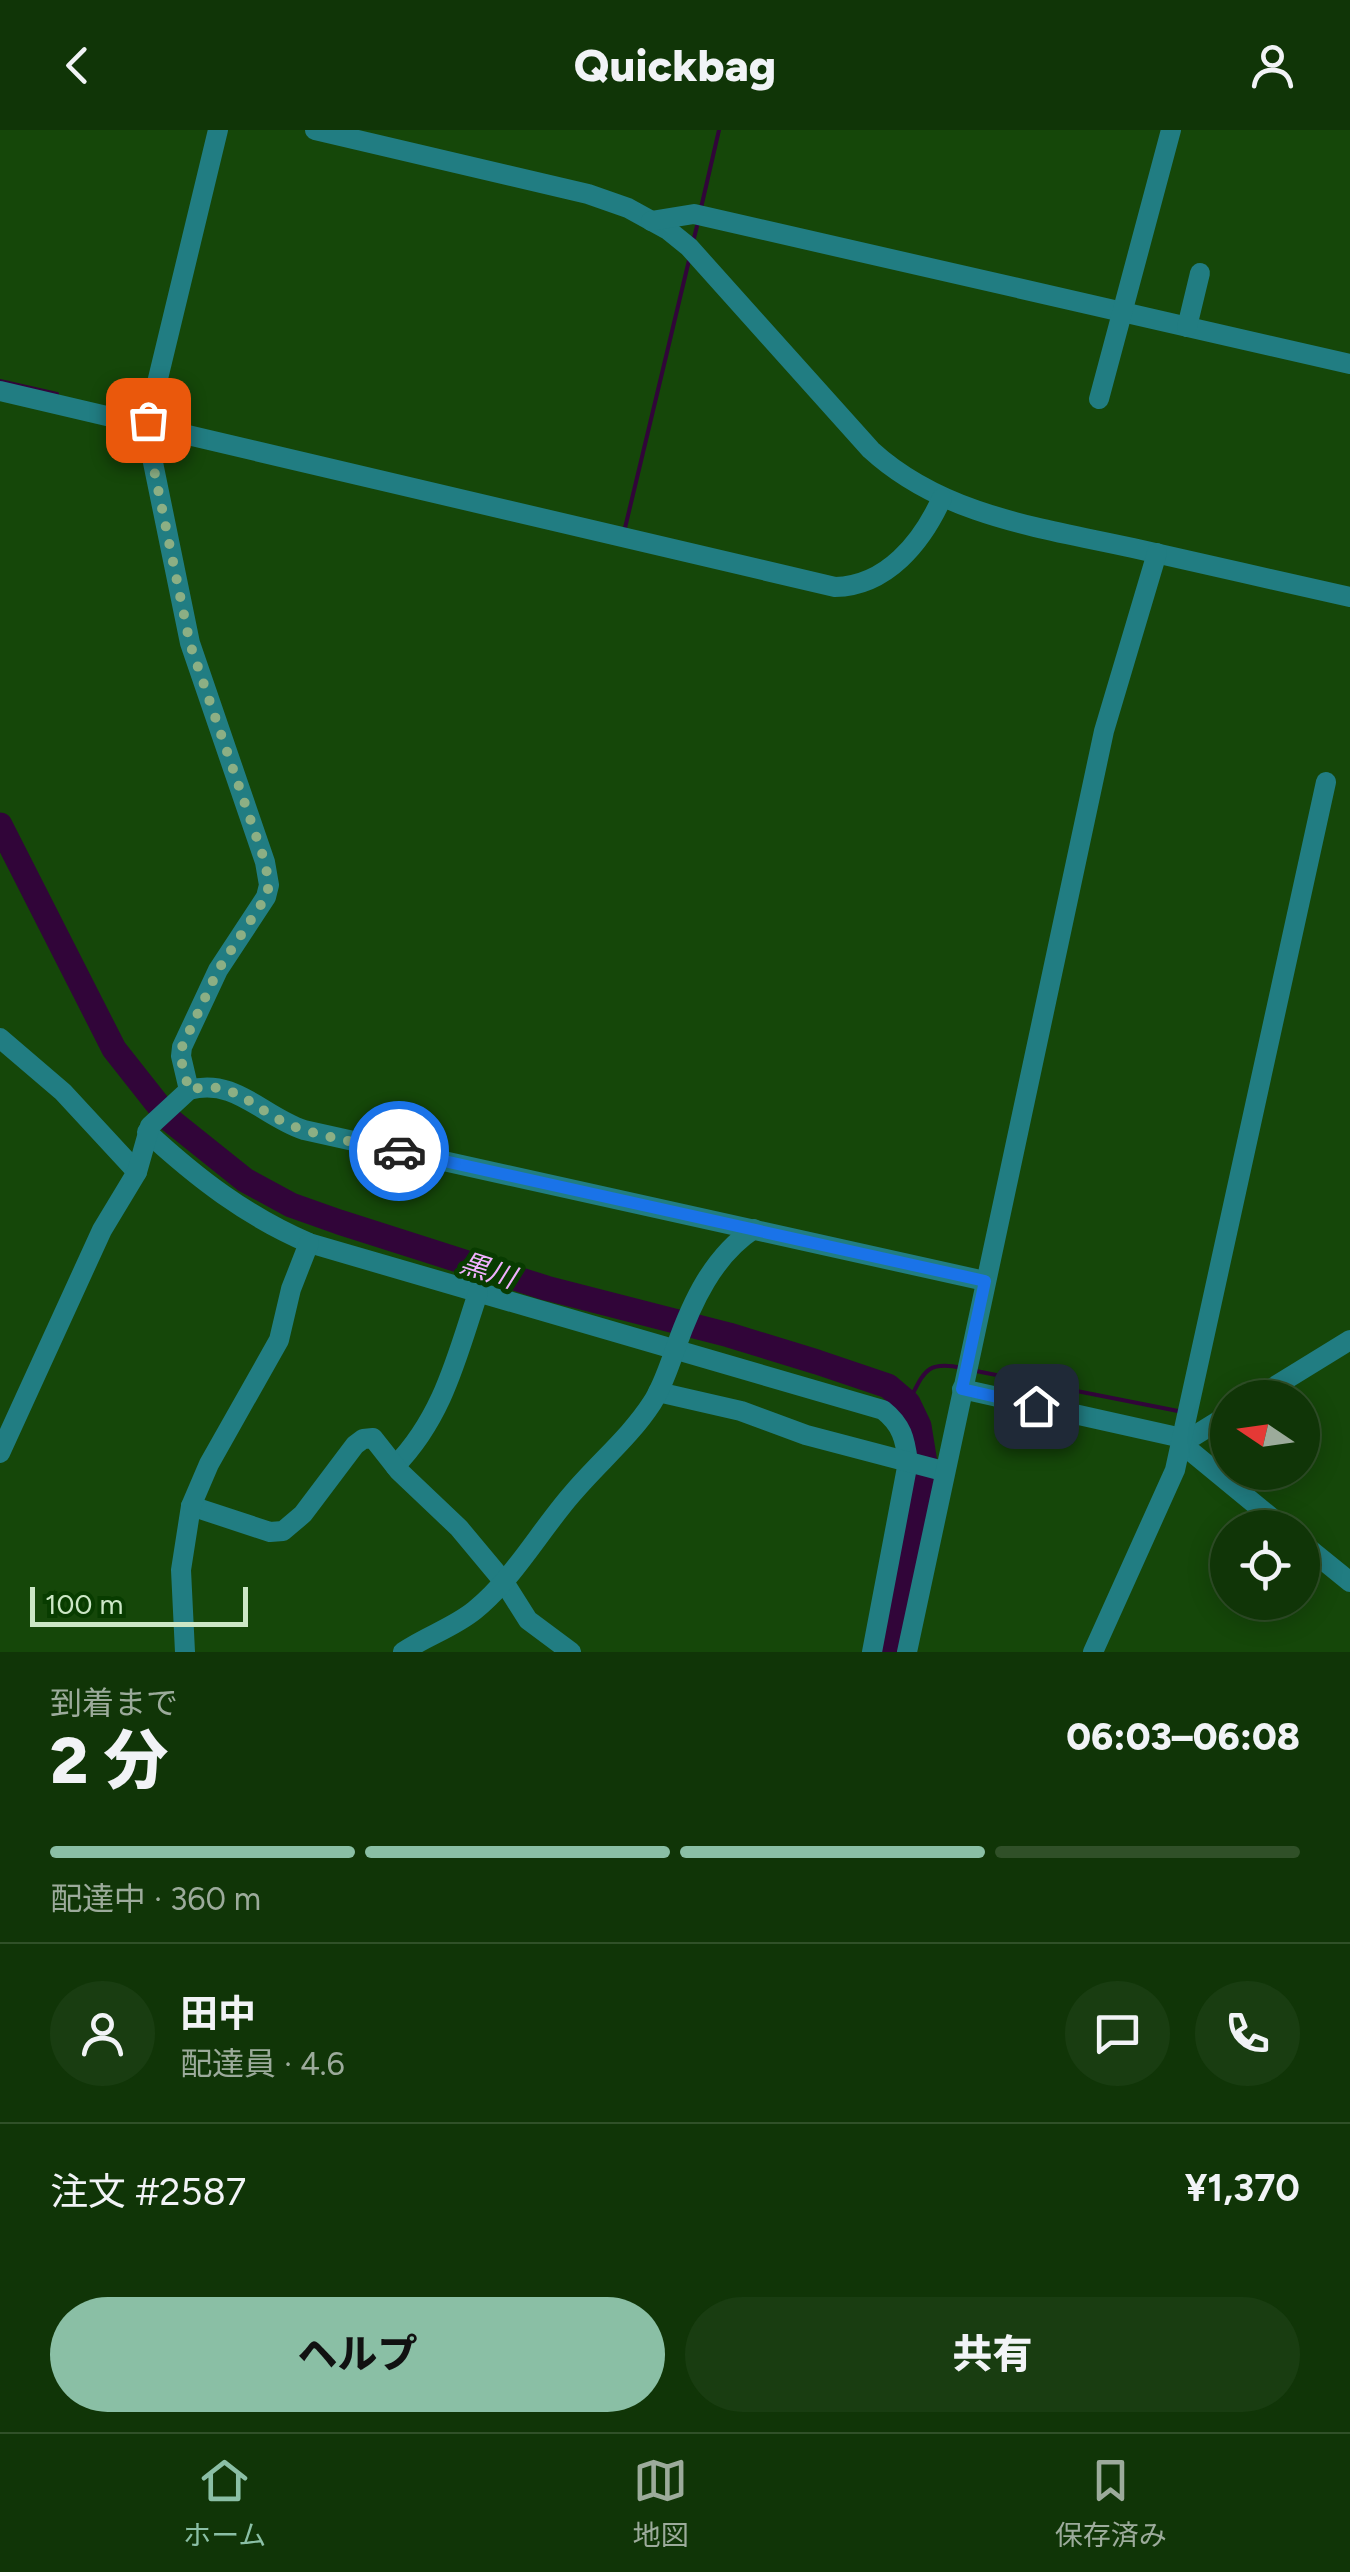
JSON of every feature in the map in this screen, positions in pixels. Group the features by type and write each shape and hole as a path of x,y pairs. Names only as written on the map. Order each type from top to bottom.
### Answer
{"street":[{"path":"187,1093 180,1056 184,1041 218,970 259,910 269,885 265,862 190,644 148,426 218,130"},
{"path":"314,130 588,194 651,220 699,257 871,450 903,476 942,498 1029,525 1350,597"},
{"path":"1100,399 1171,130"},
{"path":"651,220 694,214 1350,364"},
{"path":"1188,327 1200,273"},
{"path":"0,391 835,586 862,584 901,559 926,530 942,498"},
{"path":"906,1652 939,1470 965,1378 1104,731 1157,553"},
{"path":"1093,1652 1175,1470 1326,782"},
{"path":"0,1038 63,1092 137,1172"},
{"path":"0,1453 102,1230 137,1172 148,1129 187,1093 213,1085 304,1130 985,1281"},
{"path":"148,1129 218,1194 309,1242 884,1410 900,1427 910,1462 872,1652"},
{"path":"403,1652 425,1637 458,1624 504,1582 572,1492 626,1436 658,1392 696,1302 724,1254 754,1230"},
{"path":"185,1652 181,1570 191,1506 209,1464 279,1340 290,1290 309,1242"},
{"path":"395,1466 441,1403 478,1293"},
{"path":"1285,1380 1350,1340"},
{"path":"965,1378 1182,1441 1263,1510"},
{"path":"658,1392 741,1411 806,1435 939,1470"},
{"path":"1182,1441 1210,1426"},
{"path":"191,1506 270,1532 284,1532 363,1439 373,1438 504,1582 528,1620 570,1652"},
{"path":"1320,1558 1350,1582"}],"waterway":[{"path":"701,208 719,130"},
{"path":"693,242 698,222"},
{"path":"625,528 690,256"},
{"path":"0,381 57,394"},
{"name":"黒川","path":"0,825 114,1049 170,1120 245,1180 291,1205 546,1288 817,1362 888,1386 908,1403 919,1426 925,1463 885,1652"},
{"path":"908,1403 927,1371 940,1366 962,1368"},
{"path":"976,1371 1183,1412"}],"way so far":[{"path":"148,420 148,442 190,644 265,862 269,885 259,910 226,955 184,1041 180,1056 189,1090 213,1085 231,1091 291,1126 399,1151"}],"route":[{"path":"399,1151 985,1281 962,1389 1036,1406"}]}
